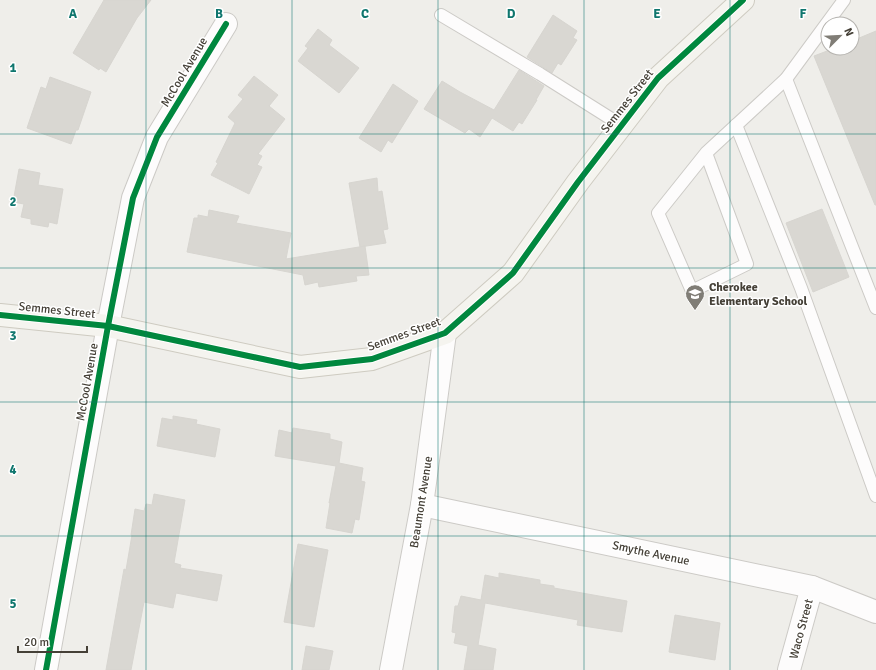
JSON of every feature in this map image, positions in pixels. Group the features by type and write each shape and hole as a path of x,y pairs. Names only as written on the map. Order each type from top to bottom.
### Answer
{"main road":[{"name":"Semmes Street","path":"0,315 108,326 300,367 372,359 445,333 513,272 578,182 658,78 743,0"}],"street":[{"name":"McCool Avenue","path":"46,670 108,326 133,198 157,136 226,24"},
{"name":"Beaumont Avenue","path":"391,670 422,505 445,333"},
{"name":"Smythe Avenue","path":"422,505 812,587 876,612"},
{"name":"Waco Street","path":"790,670 812,587"}],"lane":[{"path":"706,152 746,264 692,291 658,213 706,152 786,79 844,0"},
{"path":"442,15 621,125"},
{"path":"786,79 876,308"},
{"path":"736,125 801,288 876,496"}],"building":[{"path":"104,0 151,0 137,18 106,72 100,68 99,70 73,53"},
{"path":"553,15 577,31 573,38 577,40 561,65 558,63 552,73 527,57"},
{"path":"318,29 332,40 329,45 359,68 339,93 298,61 308,48 305,46"},
{"path":"876,31 876,205 814,56 820,54 820,56 860,56 860,38"},
{"path":"519,70 544,86 522,124 519,122 513,131 492,118 480,137 469,129 465,133 424,109 442,81 494,110"},
{"path":"254,76 278,95 269,106 285,119 258,154 262,156 257,165 262,167 249,194 211,175 218,163 216,162 235,123 228,117 243,99 238,95"},
{"path":"50,77 91,92 78,130 76,130 71,144 27,128 41,87 46,89"},
{"path":"393,84 418,101 392,143 388,140 381,152 359,138"},
{"path":"19,169 40,173 38,185 63,189 57,224 49,222 48,227 31,224 31,219 21,217 24,204 13,202"},
{"path":"377,178 378,192 382,191 388,229 383,230 386,243 360,247 349,183"},
{"path":"822,209 849,277 813,292 786,223"},
{"path":"209,210 239,216 236,223 291,233 286,259 365,246 369,275 356,276 357,281 319,287 318,282 305,285 303,275 187,252 194,218 198,218 198,215 208,217"},
{"path":"173,416 197,420 196,424 220,429 215,457 157,446 162,418 173,420"},
{"path":"293,428 330,434 330,439 342,442 339,463 363,468 361,481 365,482 359,520 355,519 352,533 326,528 336,466 275,456 279,430 292,433"},
{"path":"154,494 185,500 174,563 181,565 180,568 222,575 217,601 176,593 173,608 144,602 131,670 106,670 124,569 126,570 135,509 144,511 146,504 152,505"},
{"path":"298,544 328,550 314,627 284,622"},
{"path":"499,573 540,580 540,584 554,586 554,588 627,601 622,632 577,625 578,620 485,603 478,645 496,649 493,670 464,670 468,646 454,643 456,633 452,632 455,606 458,606 461,596 481,600 485,575 499,578"},
{"path":"675,615 720,623 715,660 669,652"},
{"path":"306,646 333,651 329,670 302,670"}],"cycle path":[{"path":"0,315 108,326 300,367 372,359 445,333 513,273 578,182 658,78 743,0"},
{"path":"46,670 108,326 133,198 157,137 226,24"}],"place":[{"name":"Cherokee Elementary School","path":"695,311"}]}
